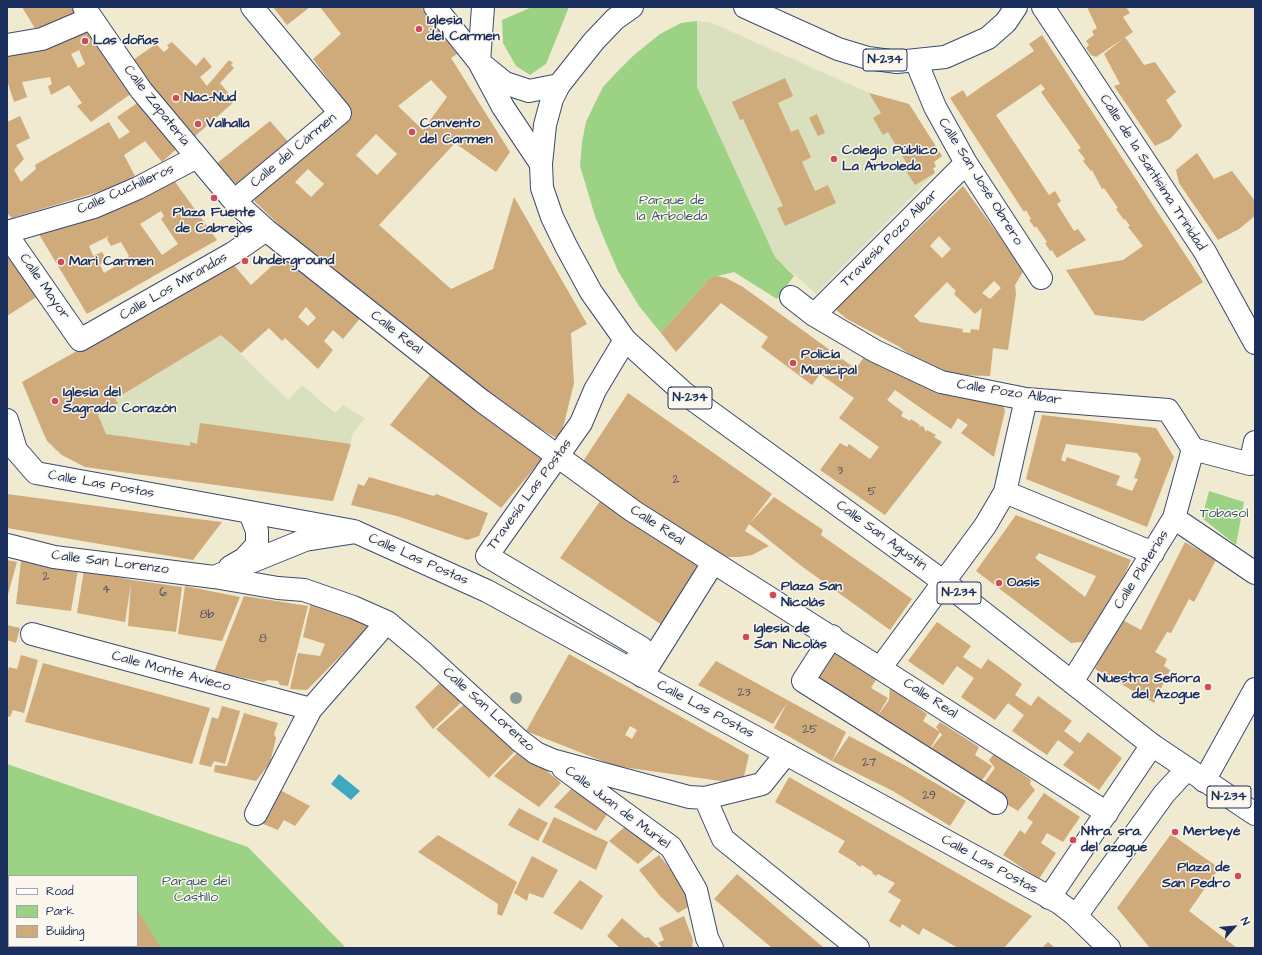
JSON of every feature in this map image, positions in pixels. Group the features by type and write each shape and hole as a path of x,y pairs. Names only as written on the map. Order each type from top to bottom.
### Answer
{"street":[{"name":"Calle del Cármen","path":"234,201 340,113 252,7"},
{"path":"435,7 479,62 503,107 541,164"},
{"path":"479,62 483,7"},
{"name":"N-234","path":"625,340 590,292 552,217 542,188 541,164 545,125 552,99 559,85 594,41 615,19 632,7"},
{"name":"N-234","path":"745,7 838,49 868,58 897,62 945,57 988,38 1006,22 1016,7"},
{"name":"Calle de la Santísima Trinidad","path":"1043,7 1205,252 1255,343"},
{"name":"Calle Zapatería","path":"88,13 141,90 234,201"},
{"path":"7,45 42,39 88,13"},
{"name":"Calle San José Obrero","path":"916,61 935,107 966,163 1041,278"},
{"path":"479,62 505,83 529,91 559,85"},
{"name":"Calle Cuchilleros","path":"7,233 94,207 138,188 197,158"},
{"name":"Travesía Pozo Albar","path":"814,315 966,163"},
{"name":"Calle Real","path":"234,201 266,230 482,401 558,458 633,511 713,563 832,636 1107,813"},
{"name":"Calle Los Mirandas","path":"80,340 233,253 266,230"},
{"name":"Calle Mayor","path":"7,233 80,340"},
{"name":"Calle Pozo Albar","path":"791,297 814,315 876,351 941,382 1026,399 1168,410 1193,449"},
{"name":"Travesía Las Postas","path":"625,340 595,390 581,423 558,458 487,556 642,648 637,673"},
{"name":"Calle San Agustín","path":"625,340 684,393 944,582 1152,745 1255,814"},
{"path":"881,668 985,526 1005,492 1026,399"},
{"name":"Calle Las Postas","path":"7,420 16,450 36,473 356,532 487,591 1058,902 1074,914 1109,948"},
{"path":"1193,449 1250,464 1255,442"},
{"name":"Calle Platerías","path":"1072,682 1174,518 1193,449"},
{"path":"1005,492 1153,553"},
{"path":"214,577 244,559 257,545 257,531 250,513"},
{"path":"1174,518 1255,573"},
{"name":"Calle Las Postas","path":"214,577 305,540 356,532"},
{"name":"Calle San Lorenzo","path":"7,545 54,557 214,577 278,588 304,590 353,607 387,622 424,653 519,740 536,753 552,760 689,797 705,798 762,784 786,754"},
{"path":"637,673 713,563"},
{"path":"256,814 310,710 387,622"},
{"name":"Calle Monte Avieco","path":"32,634 310,710"},
{"path":"832,636 803,681 996,803"},
{"path":"1074,914 1080,909 1164,794 1195,775 1255,689"},
{"name":"Calle Las Postas","path":"1049,898 1152,745"},
{"name":"Calle Juan de Muriel","path":"552,760 671,847 696,890 707,938 712,948"},
{"path":"705,798 723,839 858,948"}],"shaded area":[{"name":"Colegio Público La Arboleda","path":"697,21 712,23 869,93 909,104 942,156 934,162 936,167 933,168 935,173 816,294 775,257 697,87"},
{"path":"232,263 221,335 288,400 302,385 335,413 343,405 365,418 353,433 333,501 85,467 55,450 43,434 22,382"}],"green space":[{"path":"532,7 569,7 546,64 530,75 516,66 503,43 502,20"},
{"name":"Parque de la Arboleda","path":"697,21 697,87 775,257 794,276 777,299 734,272 710,278 661,333 639,306 618,271 605,241 595,216 580,166 582,142 586,122 595,103 603,87 615,74 634,55 660,34 681,23"},
{"name":"Tobasol","path":"1209,491 1244,502 1236,545 1202,518"},
{"name":"Parque del Castillo","path":"7,764 248,847 346,948 7,948"}],"water":[{"path":"339,774 360,791 351,800 331,784"}],"building":[{"path":"22,7 77,7 84,18 39,35"},
{"path":"273,7 310,7 287,25"},
{"path":"320,7 421,7 457,54 451,58 510,152 496,172 455,143 379,225 451,289 493,269 514,197 587,324 571,333 574,383 560,440 503,408 318,262 249,196 352,111 313,59 341,34","holes":["431,80 447,97 423,130 398,106","376,134 397,154 377,175 356,155","308,169 324,184 311,197 295,182"]},
{"path":"1087,7 1126,7 1130,13 1123,17 1133,32 1096,57 1091,55 1086,48 1089,45 1086,41 1094,35 1092,31 1097,28"},
{"path":"88,24 135,91 91,122 77,106 82,103 69,85 51,95 48,86 52,84 50,77 22,82 27,97 14,102 7,80 7,52","holes":["79,50 85,64 78,68 71,54"]},
{"path":"1042,35 1203,282 1143,321 1095,315 1066,270 1123,260 1143,246 1128,227 1130,226 1116,209 1118,208 1104,188 1102,189 1092,170 1091,171 1083,161 1085,159 1078,150 1081,148 1041,92 1045,89 1041,84 996,115 1049,195 1055,191 1061,201 1057,204 1074,231 1078,229 1086,240 1057,258 1052,250 1050,251 1045,243 1047,242 1036,226 1035,228 1029,220 1031,219 1026,210 1024,212 950,98 963,90 967,97 1034,51 1029,44"},
{"path":"1125,37 1144,65 1155,62 1176,92 1166,100 1182,126 1170,139 1155,146 1114,86 1120,84 1104,54"},
{"path":"172,42 196,66 204,57 212,67 200,77 207,86 229,60 233,63 231,65 234,68 220,83 235,101 193,138 130,62 156,44 164,52 169,48 167,45"},
{"path":"785,78 793,96 778,103 791,132 798,129 811,157 802,162 815,191 828,185 836,203 785,226 777,208 783,206 743,119 740,120 732,102"},
{"path":"869,93 909,104 942,156 934,162 936,167 933,168 935,173 915,185 906,171 910,169 888,132 883,135 873,118 881,113"},
{"path":"143,99 181,145 162,162 145,141 124,155 135,176 108,189 12,218 7,213 7,122 20,116 30,138 16,145 24,159 14,170 21,182 36,169 35,165 109,122 119,139 130,132 117,117"},
{"path":"817,114 825,133 818,136 809,118"},
{"path":"270,121 292,146 239,187 216,164"},
{"path":"1197,153 1214,179 1232,171 1255,201 1255,216 1239,229 1218,240 1179,183 1176,170"},
{"path":"173,179 217,240 87,314 37,231","holes":["161,211 164,216 161,219 178,244 162,255 140,224","109,236 107,239 111,246 121,242 129,256 120,262 121,263 104,273 100,265 105,257 102,252 93,256 89,246"]},
{"path":"963,186 1024,270 1015,285 1016,294 1008,350 993,348 990,376 956,375 935,370 922,363 898,346 847,319 835,309","holes":["939,236 951,249 942,258 930,246","994,281 1001,288 990,299 982,293","947,282 956,291 954,294 975,314 982,308 979,330 971,329 970,333 962,332 963,329 920,322 914,316"]},
{"path":"287,252 320,288 322,285 362,316 343,339 333,330 324,341 333,350 318,369 285,338 282,341 269,328 241,353 221,335 115,399 118,403 98,415 106,434 190,446 190,442 197,444 200,423 351,444 333,501 85,467 62,455 47,441 22,382 232,263 251,285","holes":["306,307 316,318 308,326 298,317"]},
{"path":"7,256 38,296 7,316"},
{"path":"717,276 726,278 743,287 856,369 868,351 1003,405 1005,411 994,457 961,433 968,425 958,418 951,429 895,390 887,400 903,412 901,416 910,421 911,419 920,425 918,427 923,426 926,432 927,430 936,435 934,437 942,442 885,515 820,470 840,443 847,447 849,444 870,459 879,447 839,418 854,398 820,374 812,385 761,347 768,337 721,303 676,352 661,333 710,278"},
{"path":"434,370 546,454 501,508 390,425"},
{"path":"628,393 772,494 750,523 774,497 823,530 821,535 912,599 890,630 800,565 749,524 745,531 769,546 752,555 727,557 657,518 580,466"},
{"path":"1042,415 1156,428 1174,457 1147,527 1026,479","holes":["1066,444 1137,453 1141,459 1134,478 1138,479 1132,491 1116,485 1120,476 1067,457 1065,462 1061,460"]},
{"path":"369,477 434,496 436,494 488,513 479,536 467,540 397,516 351,505 358,484 364,486"},
{"path":"7,494 222,522 193,560 7,528"},
{"path":"603,497 707,563 665,627 560,558"},
{"path":"1016,515 1131,560 1110,608 1090,641 1071,643 976,571","holes":["1039,553 1096,576 1085,597 1035,558"]},
{"path":"1185,542 1216,560 1194,602 1189,599 1171,633 1167,632 1155,652 1167,659 1164,666 1170,670 1154,703 1095,669 1119,618 1141,630"},
{"path":"7,560 17,562 7,598"},
{"path":"21,561 78,570 71,611 16,604"},
{"path":"84,570 132,580 182,587 176,632 128,626 131,584 125,622 77,613"},
{"path":"185,586 240,597 222,641 178,634"},
{"path":"244,596 308,606 288,686 280,685 278,681 268,680 264,682 214,672"},
{"path":"311,602 364,619 368,628 307,690 290,689 298,653 320,656 325,644 303,637"},
{"path":"937,622 971,646 963,657 981,669 988,659 1022,684 1015,695 1031,706 1038,696 1072,721 1064,731 1080,743 1088,732 1122,758 1099,790 1063,765 1074,752 1058,740 1047,755 1012,731 1024,715 1008,703 995,720 961,697 974,678 957,666 943,685 908,661"},
{"path":"7,625 20,628 16,643 7,640"},
{"path":"835,649 877,678 871,688 888,698 876,718 889,700 890,687 927,714 923,721 940,732 936,727 940,722 979,747 975,755 992,766 979,785 810,677","holes":["940,732 942,735 928,752"]},
{"path":"569,654 749,755 742,784 615,766 526,731","holes":["630,726 637,730 632,739 625,735"]},
{"path":"21,655 38,660 24,713 13,710 10,717 7,716 7,674 9,667 17,669"},
{"path":"716,661 846,732 832,761 774,728 787,703 773,724 698,685"},
{"path":"43,663 210,708 192,764 25,722"},
{"path":"447,676 466,698 433,729 415,707"},
{"path":"469,700 520,746 489,778 436,729"},
{"path":"222,706 240,711 225,764 214,761 211,767 199,764 212,717 218,719"},
{"path":"244,713 278,723 274,734 276,738 270,763 256,781 214,772 215,765 227,766"},
{"path":"849,736 906,766 966,801 950,826 893,791 832,761"},
{"path":"521,749 561,783 539,807 494,776"},
{"path":"994,754 1031,780 1030,784 1035,790 1018,811 980,788 995,768 989,760"},
{"path":"789,777 1032,916 1004,948 958,948 923,928 919,935 902,924 900,928 889,921 901,900 888,892 895,883 878,874 876,876 872,873 873,872 862,865 860,867 838,852 845,841 775,802"},
{"path":"572,788 612,807 596,831 554,807"},
{"path":"280,790 310,806 295,826 284,820 278,830 261,823"},
{"path":"1044,793 1080,817 1063,842 1047,833 1041,843 1056,853 1039,879 1003,855 1020,830 1025,834 1033,822 1027,818"},
{"path":"519,808 548,823 538,841 508,825"},
{"path":"554,817 608,842 596,870 542,842"},
{"path":"630,822 658,846 638,864 609,841"},
{"path":"1171,834 1219,868 1189,911 1237,948 1150,948 1117,908"},
{"path":"438,835 517,882 502,916 497,914 498,904 418,852"},
{"path":"659,855 684,886 690,906 678,913 660,896 639,870"},
{"path":"532,856 558,870 543,898 529,893 527,901 514,893"},
{"path":"737,874 824,948 772,948 714,899"},
{"path":"580,880 603,896 582,930 553,913"},
{"path":"138,911 161,948 125,948 138,947"},
{"path":"684,916 693,940 692,948 662,948 658,943 664,940 659,928"},
{"path":"622,918 645,938 648,937 659,948 620,948 607,936"},
{"path":"1048,942 1055,948 1042,948"}],"place":[{"name":"Iglesia del Carmen","path":"419,29"},
{"name":"Las doñas","path":"85,41"},
{"name":"Nac-Nud","path":"176,98"},
{"name":"Valhalla","path":"198,124"},
{"name":"Convento del Carmen","path":"412,132"},
{"name":"Colegio Público La Arboleda","path":"834,159"},
{"name":"Plaza Fuente de Cabrejas","path":"214,198"},
{"name":"Underground","path":"245,261"},
{"name":"Mari Carmen","path":"61,262"},
{"name":"Policía Municipal","path":"793,363"},
{"name":"Iglesia del Sagrado Corazón","path":"55,401"},
{"name":"Oasis","path":"999,583"},
{"name":"Plaza San Nicolás","path":"773,595"},
{"name":"Iglesia de San Nicolás","path":"746,637"},
{"name":"Nuestra Señora del Azogue","path":"1208,687"},
{"name":"Merbeyé","path":"1175,832"},
{"name":"Ntra. sra. del azogue","path":"1073,840"},
{"name":"Plaza de San Pedro","path":"1238,876"}]}
